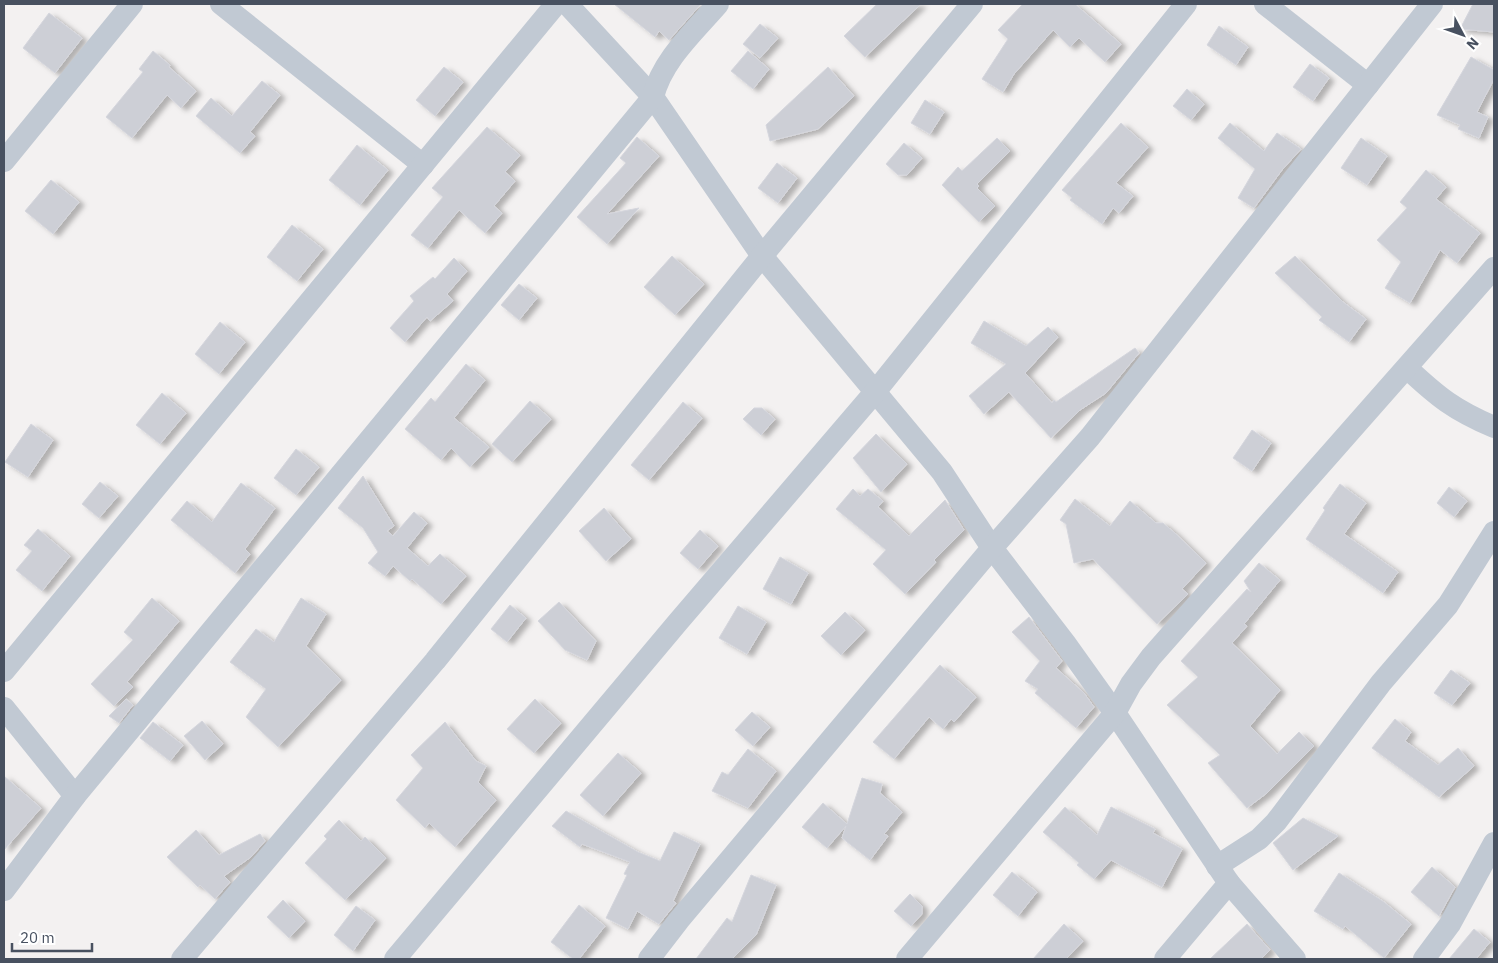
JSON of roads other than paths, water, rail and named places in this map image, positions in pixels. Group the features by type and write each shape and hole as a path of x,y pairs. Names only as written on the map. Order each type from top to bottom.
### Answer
{"street":[{"path":"4,160 132,4"},
{"path":"221,4 423,165"},
{"path":"4,671 556,4"},
{"path":"567,4 653,97 762,256 958,493 992,548 1065,643 1115,713 1223,874 1294,959"},
{"path":"4,890 75,796 653,97 657,80 665,66 718,4"},
{"path":"182,959 435,661 762,256 972,4"},
{"path":"395,959 672,629 875,392 1186,4"},
{"path":"1265,4 1368,85"},
{"path":"649,959 992,548 1119,401 1432,4"},
{"path":"907,959 1115,713 1131,684 1151,657 1494,268"},
{"path":"1406,368 1442,400 1463,414 1494,427"},
{"path":"1165,959 1223,874 1276,822 1381,683 1453,597 1494,532"},
{"path":"4,708 75,796"},
{"path":"1424,959 1450,924 1494,843"}]}
